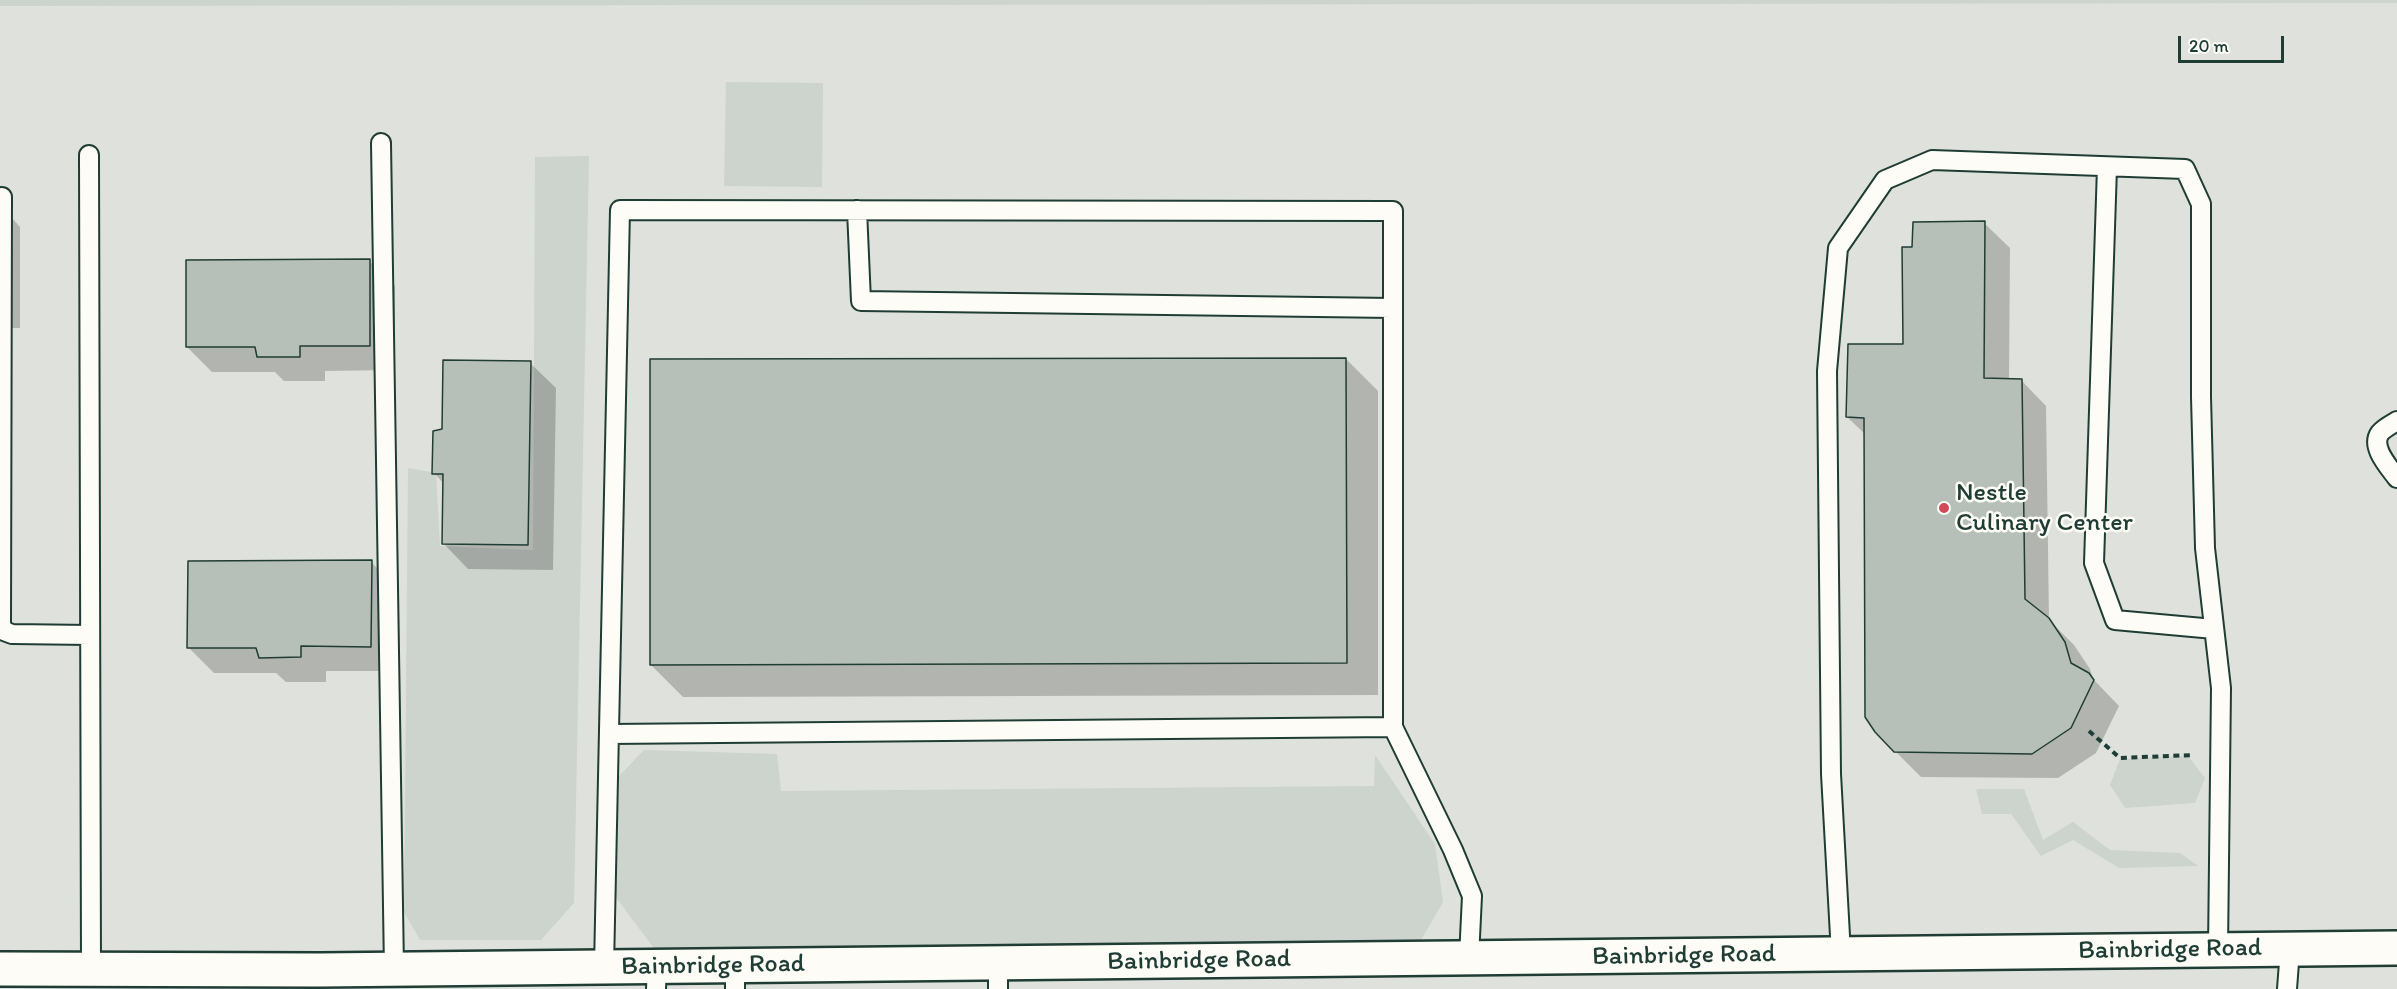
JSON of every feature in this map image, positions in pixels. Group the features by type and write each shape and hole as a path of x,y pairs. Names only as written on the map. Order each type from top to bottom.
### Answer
{"street":[{"name":"Bainbridge Road","path":"0,969 91,969 294,979 394,969 604,967 657,978 998,976 1469,958 2397,948"}],"lane":[{"path":"381,143 394,969"},
{"path":"89,155 91,969"},
{"path":"1841,954 1831,774 1827,394 1838,248 1885,180 1932,160 2185,169 2201,204 2201,396 2205,548 2221,688 2218,949"},
{"path":"2106,167 2094,564 2115,620 2214,629"},
{"path":"2,197 1,624 4,631 12,634 90,635"},
{"path":"604,967 620,210 1393,211 1394,727 1453,850 1472,896 1469,958"},
{"path":"858,210 861,301 1393,308"},
{"path":"2397,421 2380,432 2377,442 2381,454 2397,478"},
{"path":"609,734 1394,727"},
{"path":"2287,989 2290,949"}],"shaded area":[{"path":"0,0 2109,0 2397,3 2397,989 0,989"},
{"path":"0,0 2397,0 2397,3 0,6"},
{"path":"726,82 823,83 822,187 724,186"},
{"path":"589,156 574,903 541,940 420,940 404,912 408,468 436,473 440,546 533,550 535,157"},
{"path":"644,750 777,754 781,791 1374,786 1375,755 1435,844 1443,902 1410,959 667,966 615,896 619,776"},
{"path":"2188,756 2205,778 2195,803 2125,808 2110,785 2120,759"},
{"path":"1976,789 2024,789 2043,840 2073,822 2110,850 2180,853 2198,866 2119,868 2073,840 2041,856 2011,814 1982,814"}],"building":[{"name":"Nestle Culinary Center","path":"1985,221 1984,378 2022,379 2025,599 2049,618 2065,642 2071,663 2089,673 2094,680 2071,728 2032,754 1894,752 1875,732 1865,717 1864,418 1846,417 1848,344 1903,344 1902,247 1912,247 1913,222"},
{"path":"370,259 370,346 300,346 300,357 257,357 255,347 186,347 186,260"},
{"path":"1346,358 1347,663 650,665 650,359"},
{"path":"443,360 531,361 528,545 442,544 443,474 432,474 433,431 442,429"},
{"path":"372,560 371,647 301,646 301,657 259,658 256,648 187,648 188,561"}],"place":[{"name":"Nestle Culinary Center","path":"1944,508"}]}
